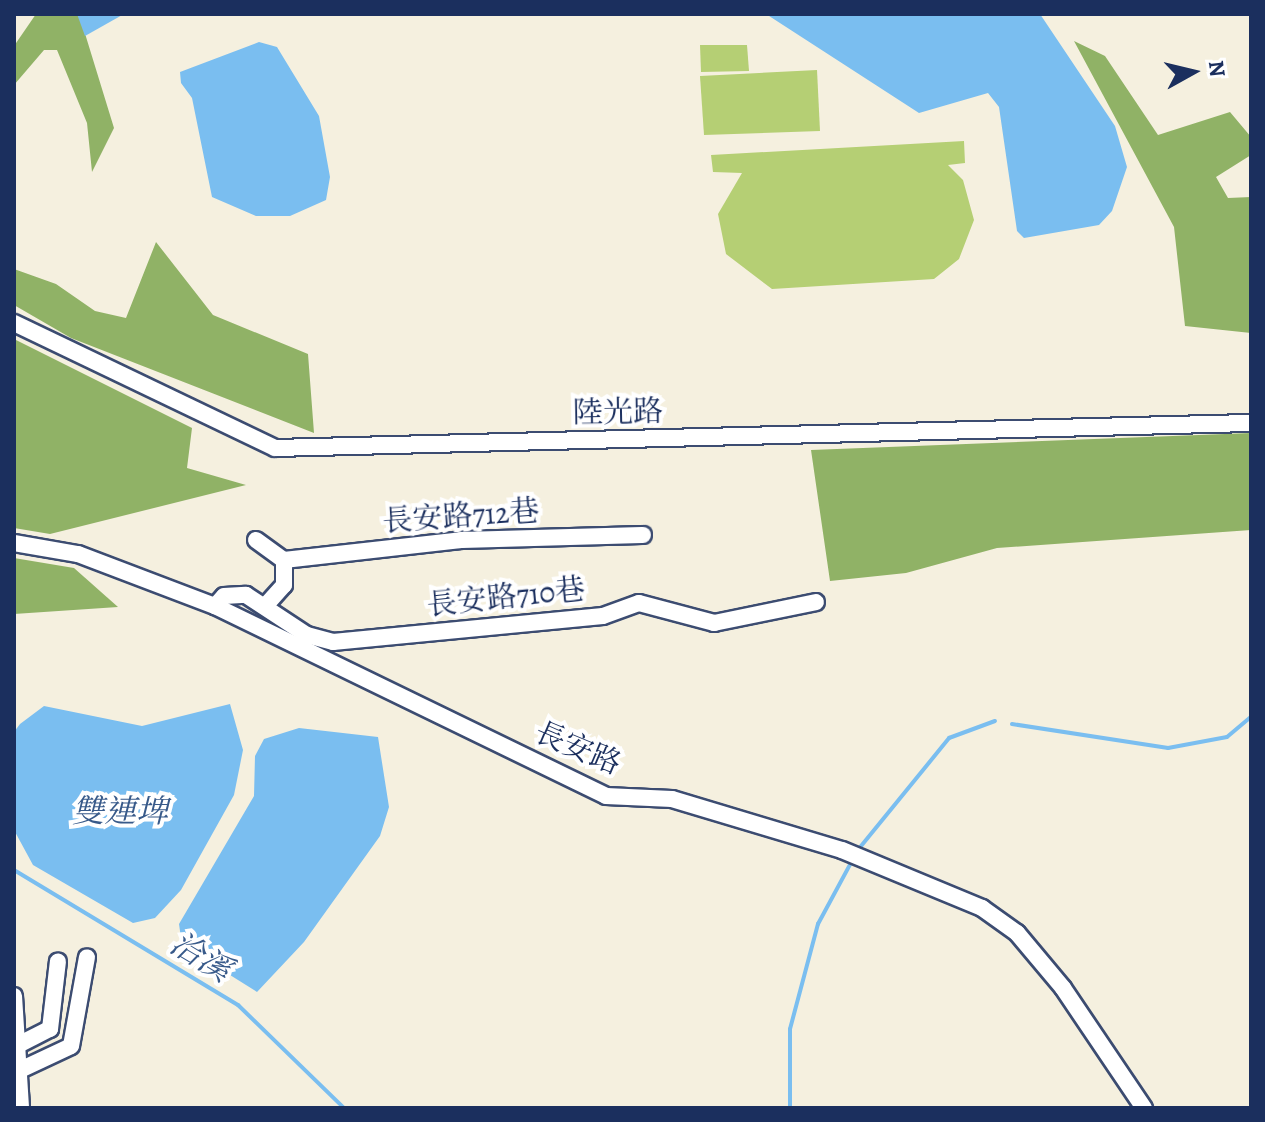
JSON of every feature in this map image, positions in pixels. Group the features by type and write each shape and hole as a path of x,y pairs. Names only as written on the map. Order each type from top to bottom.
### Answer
{"street":[{"name":"陸光路","path":"14,323 275,448 1251,423"},
{"name":"長安路712巷","path":"284,560 461,540 643,535"},
{"path":"215,606 224,596 268,603 284,585 284,560 256,540"},
{"name":"長安路","path":"14,543 78,554 215,606 606,796 672,799 842,850 869,865 982,908 1017,933 1144,1108"},
{"name":"長安路710巷","path":"268,603 307,635 333,642 603,616 639,603 714,623 816,602"},
{"path":"20,1070 71,1046 87,957"},
{"path":"18,1045 50,1029 58,961"},
{"path":"14,996 21,1108"}],"green space":[{"path":"36,14 79,14 114,128 92,172 87,123 57,50 44,50 14,85 14,46"},
{"path":"1074,41 1105,56 1158,135 1230,112 1251,137 1251,155 1216,177 1228,198 1251,197 1251,333 1185,326 1174,227"},
{"path":"700,45 747,45 749,71 701,72"},
{"path":"817,70 820,131 704,135 700,76"},
{"path":"964,141 965,163 948,165 963,180 974,220 959,259 934,279 772,289 726,254 718,214 742,173 713,172 711,155"},
{"path":"156,242 213,315 308,354 314,433 71,338 14,305 14,269 56,284 95,311 126,318"},
{"path":"14,339 192,428 187,468 246,485 50,534 14,528"},
{"path":"1251,433 1251,530 997,548 906,573 830,581 811,450"},
{"path":"14,558 74,568 118,607 14,614"}],"water":[{"path":"77,14 124,14 85,36"},
{"path":"766,14 1040,14 1115,126 1127,167 1112,211 1099,225 1024,238 1017,231 999,107 988,93 919,113"},
{"path":"259,42 277,47 319,116 330,177 326,200 290,216 256,216 212,197 192,98 181,83 180,72"},
{"name":"雙連埤","path":"230,704 243,750 234,795 181,890 155,918 133,923 33,865 14,830 14,732 20,724 44,706 142,726"},
{"name":"雙連埤","path":"299,728 378,737 389,807 380,836 304,942 257,992 182,945 179,924 254,796 255,756 264,739"}],"waterway":[{"path":"1012,724 1168,748 1227,737 1251,717"},
{"path":"857,851 949,738 995,721"},
{"path":"790,1108 790,1029 818,924 853,859"},
{"name":"洽溪","path":"14,870 238,1005 344,1108"}]}
